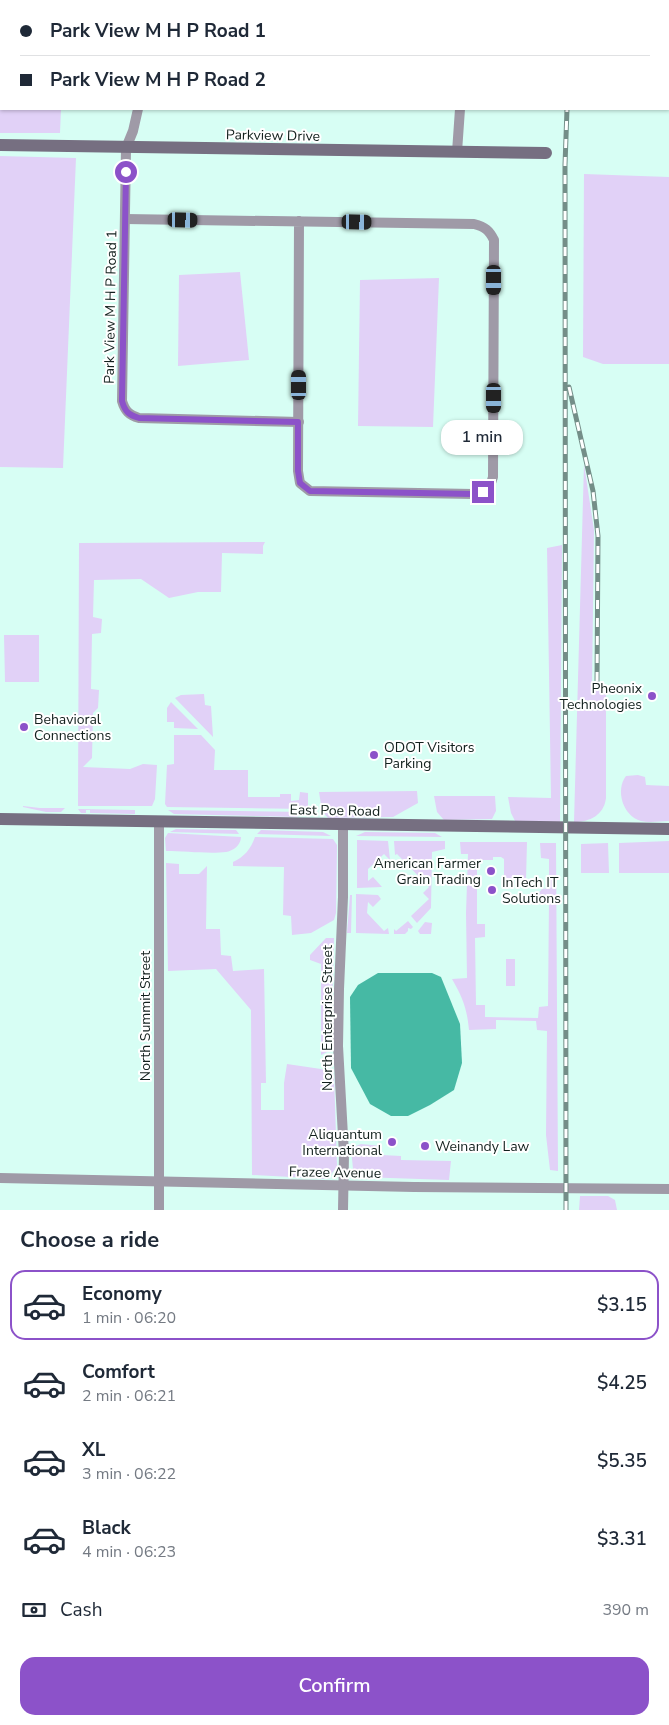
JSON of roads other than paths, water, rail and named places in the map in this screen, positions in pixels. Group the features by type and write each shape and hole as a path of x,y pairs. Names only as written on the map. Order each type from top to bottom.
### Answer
{"main road":[{"name":"Parkview Drive","path":"0,146 546,153"},
{"name":"East Poe Road","path":"0,820 669,829"}],"street":[{"name":"Park View M H P Road 1","path":"138,110 133,131 126,148 122,401 124,409 130,416 139,418 298,422"},
{"path":"457,152 460,110"},
{"path":"125,218 474,224 483,226 490,232 494,240 493,477 491,486 483,492 473,494 310,491 300,483 298,471 299,222"},
{"name":"North Summit Street","path":"159,821 159,1210"},
{"name":"North Enterprise Street","path":"343,1210 344,1154 338,1018 344,825"},
{"name":"Frazee Avenue","path":"0,1178 343,1186 669,1189"}],"railway":[{"path":"566,1210 565,165 567,110"},
{"path":"569,387 593,491 598,536 597,683"}],"place":[{"name":"Pheonix Technologies","path":"652,696"},
{"name":"Behavioral Connections","path":"24,727"},
{"name":"ODOT Visitors Parking","path":"374,755"},
{"name":"American Farmer Grain Trading","path":"491,871"},
{"name":"InTech IT Solutions","path":"492,890"},
{"name":"Aliquantum International","path":"392,1142"},
{"name":"Weinandy Law","path":"425,1146"}]}
